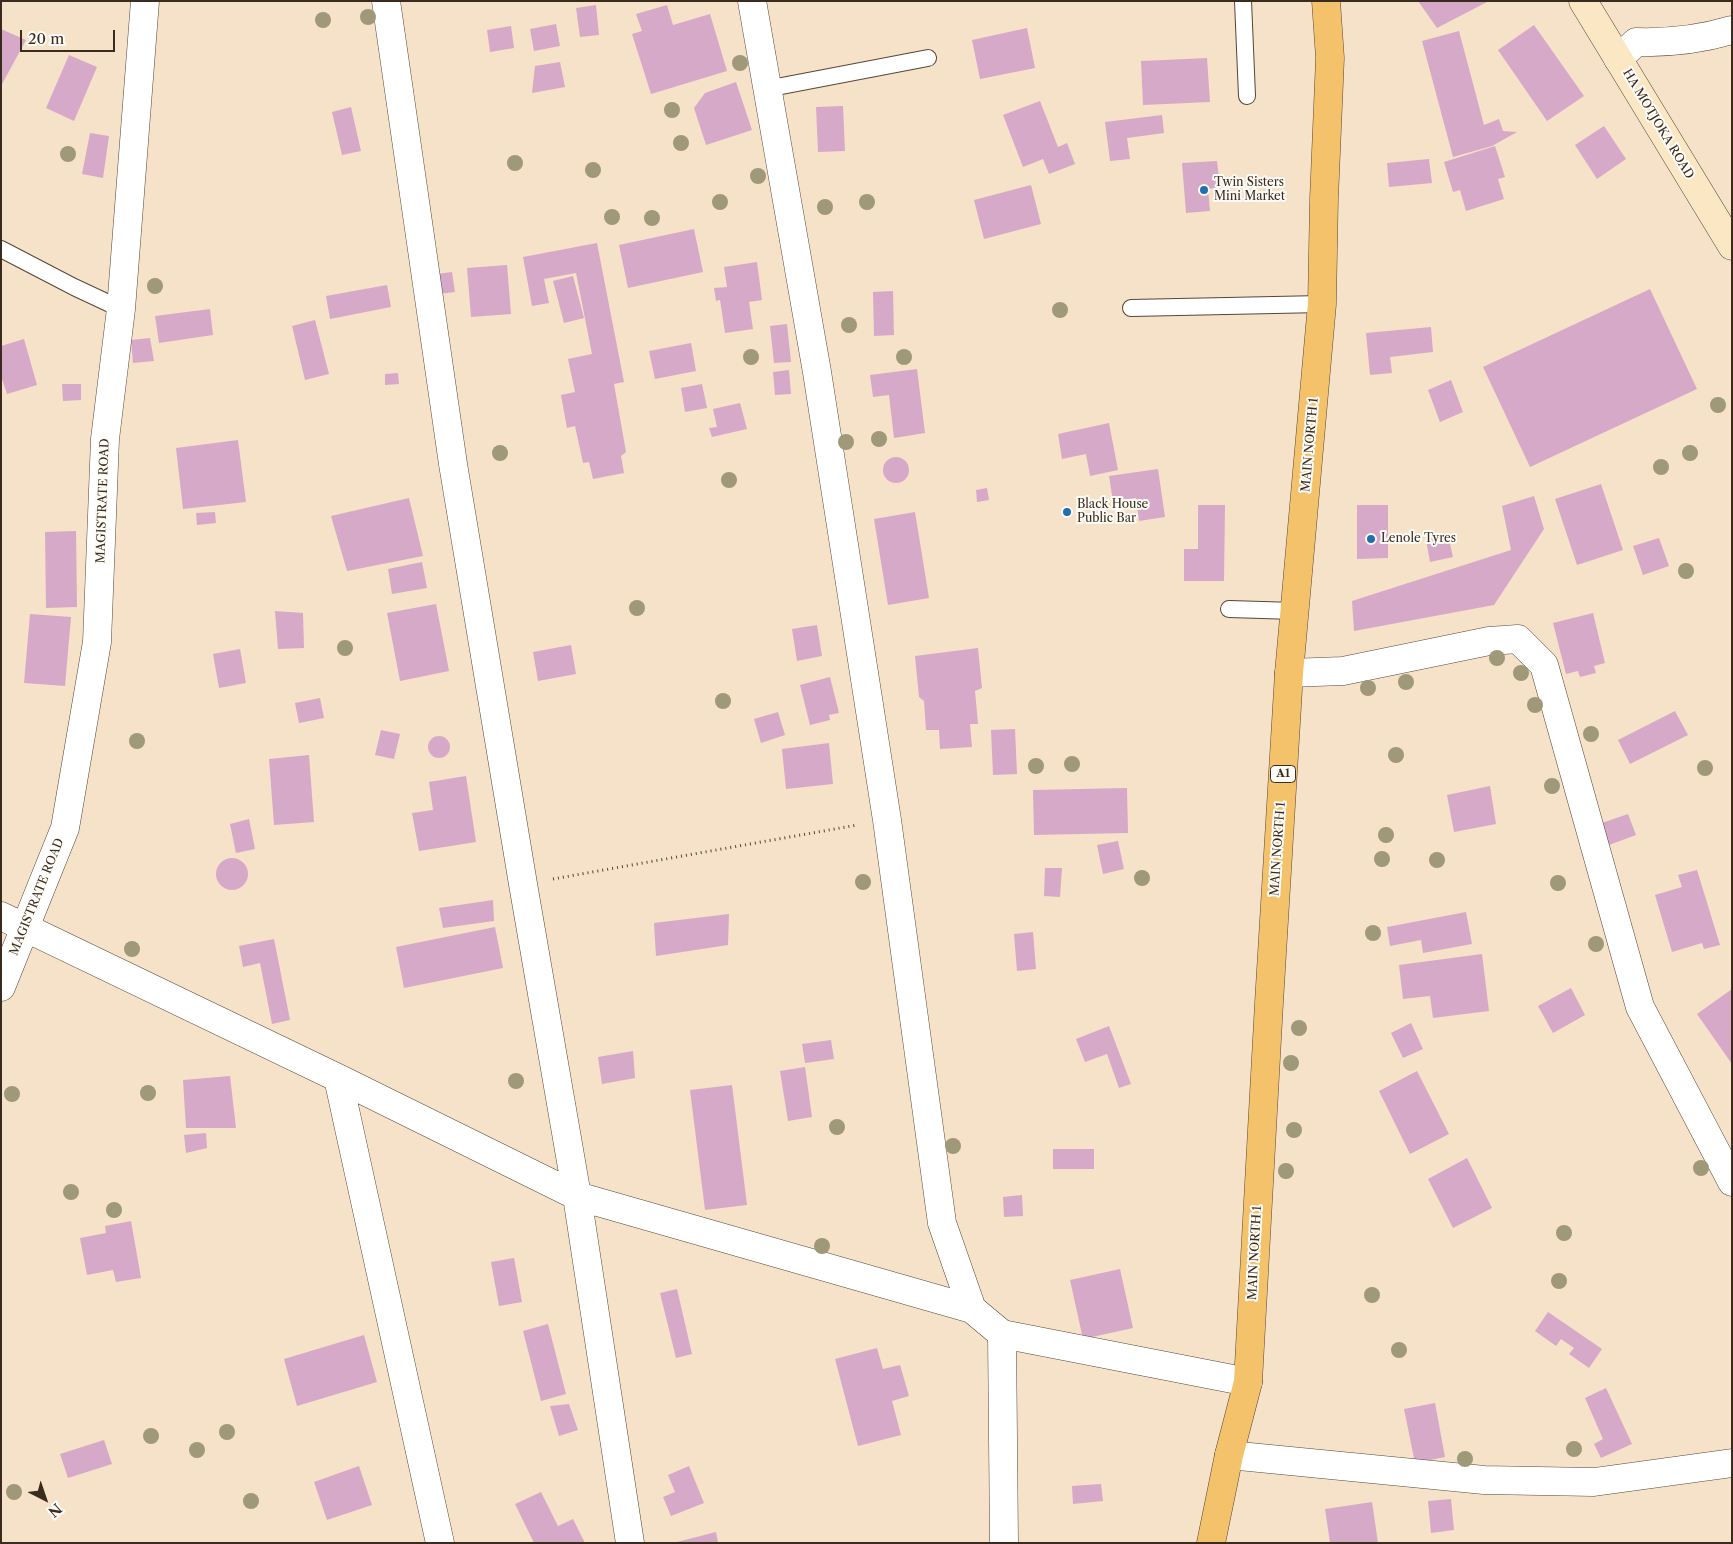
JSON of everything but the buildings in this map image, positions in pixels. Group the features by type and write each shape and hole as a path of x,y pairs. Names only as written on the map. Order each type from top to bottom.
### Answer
{"main road":[{"name":"MAIN NORTH 1","path":"1211,1543 1229,1456 1248,1382 1268,1003 1289,673 1322,304 1330,58 1326,1"}],"street":[{"name":"MAGISTRATE ROAD","path":"1,987 65,828 97,642 105,439 120,309 144,1"},
{"path":"386,1 453,464 577,1196 630,1543"},
{"path":"752,1 817,372 887,820 942,1223 972,1309"},
{"name":"HA MOTJOKA ROAD","path":"1583,1 1732,246"},
{"path":"1618,59 1636,42 1663,43 1696,40 1732,30"},
{"path":"1289,673 1342,672 1489,641 1518,639 1544,664 1640,1007 1732,1182"},
{"path":"1,916 338,1078 577,1196 972,1309 1002,1334 1248,1382"},
{"path":"338,1078 440,1543"},
{"path":"1002,1334 1004,1543"},
{"path":"1229,1456 1484,1480 1594,1482 1732,1463"}],"lane":[{"path":"1242,1 1247,96"},
{"path":"766,89 928,58"},
{"path":"1,248 120,309"},
{"path":"1131,308 1322,304"},
{"path":"1228,609 1295,611"}],"path":[{"path":"523,884 887,820"}],"place":[{"name":"Twin Sisters Mini Market","path":"1204,190"},
{"name":"Black House Public Bar","path":"1067,512"},
{"name":"Lenole Tyres","path":"1371,539"}]}
